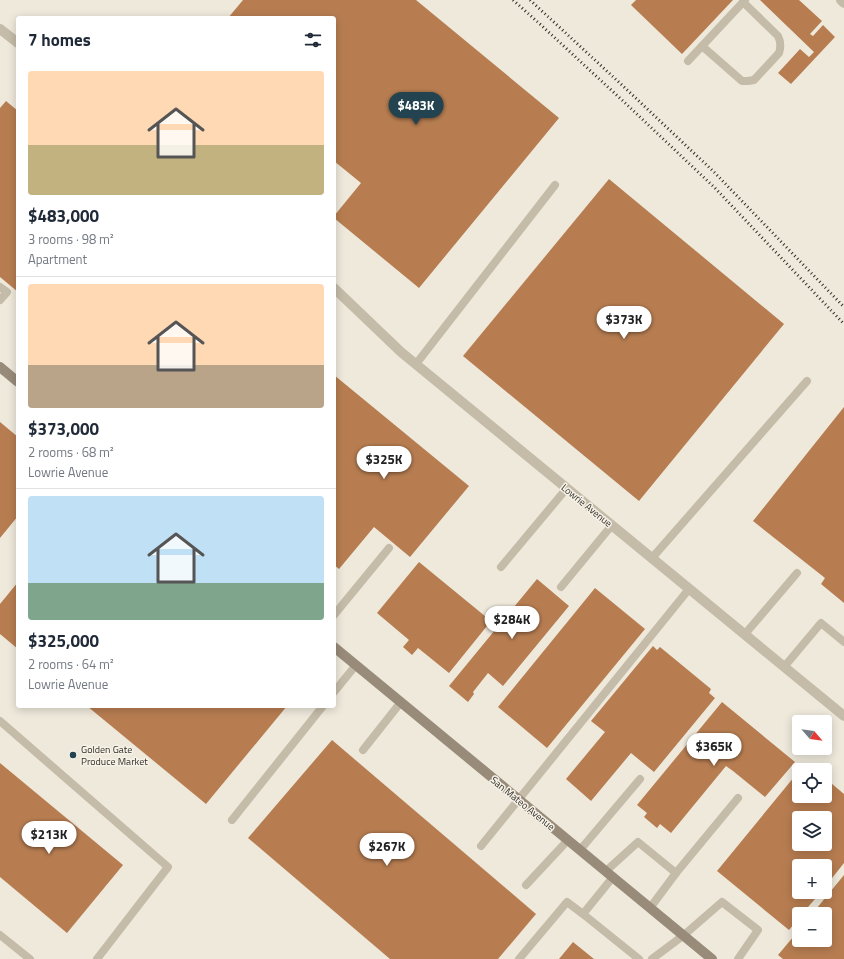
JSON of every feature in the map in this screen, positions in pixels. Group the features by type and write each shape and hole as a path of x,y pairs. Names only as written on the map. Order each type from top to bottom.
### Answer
{"main road":[{"path":"0,367 16,380"},
{"name":"San Mateo Avenue","path":"336,649 712,959"}],"street":[{"path":"841,0 844,3"},
{"path":"0,29 16,41"},
{"name":"Lowrie Avenue","path":"336,290 401,352 844,716"}],"lane":[{"path":"688,61 702,46 744,1 778,36 780,40 779,53 754,80 748,81 742,81 702,46"},
{"path":"416,364 554,185"},
{"path":"0,287 7,292 0,300"},
{"path":"652,558 807,381"},
{"path":"500,566 567,488"},
{"path":"560,587 612,525"},
{"path":"336,612 390,548"},
{"path":"744,634 797,573"},
{"path":"481,846 689,588"},
{"path":"784,667 821,623 844,642"},
{"path":"336,690 356,665"},
{"path":"363,750 401,702"},
{"path":"232,820 321,708"},
{"path":"0,721 168,867 97,959"},
{"path":"580,850 640,779"},
{"path":"650,908 676,873 738,798"},
{"path":"526,886 568,840"},
{"path":"583,914 609,874 638,842 676,873"},
{"path":"519,959 567,902 639,959"},
{"path":"652,959 684,935 722,902 758,930 738,959"},
{"path":"0,935 30,959"}],"building":[{"path":"243,0 416,0 559,118 419,288 336,220 336,214 361,183 336,163 336,16 230,16"},
{"path":"636,0 733,0 682,54 631,5"},
{"path":"760,0 799,0 822,21 810,34 813,36 823,25 835,37 791,84 778,73 800,49 809,57 814,52"},
{"path":"6,101 16,109 16,290 0,277 0,108"},
{"path":"609,179 784,324 639,501 463,356"},
{"path":"336,377 469,486 410,557 374,527 339,569 336,567"},
{"path":"844,407 844,603 821,584 825,578 753,521"},
{"path":"0,422 16,435 16,518 0,538"},
{"path":"419,562 491,621 449,673 418,648 412,655 403,647 409,640 377,613"},
{"path":"537,579 569,606 503,686 488,673 473,692 474,694 468,702 449,686"},
{"path":"16,584 16,647 0,634 0,604"},
{"path":"595,588 645,629 547,748 498,707"},
{"path":"653,646 657,650 660,647 711,689 709,693 715,698 654,772 631,753 591,801 566,779 605,732 591,721"},
{"path":"722,702 795,762 792,763 792,766 765,797 726,766 671,833 660,824 657,828 644,817 647,813 637,805"},
{"path":"89,708 285,708 206,804"},
{"path":"332,740 536,914 498,959 390,959 248,838"},
{"path":"0,763 123,865 67,933 0,877"},
{"path":"792,780 792,803 832,803 832,784 844,794 844,863 832,878 832,859 792,859 792,899 815,899 808,907 792,907 792,926 789,930 717,871"},
{"path":"844,875 844,959 783,959 778,955 792,938 792,947 832,947 832,907 818,907 824,899 832,899 832,890"},
{"path":"573,942 594,959 559,959"}],"railway":[{"path":"513,0 714,187 844,324"},
{"path":"530,0 714,172 844,307"}],"place":[{"name":"Golden Gate Produce Market","path":"73,755"}]}
